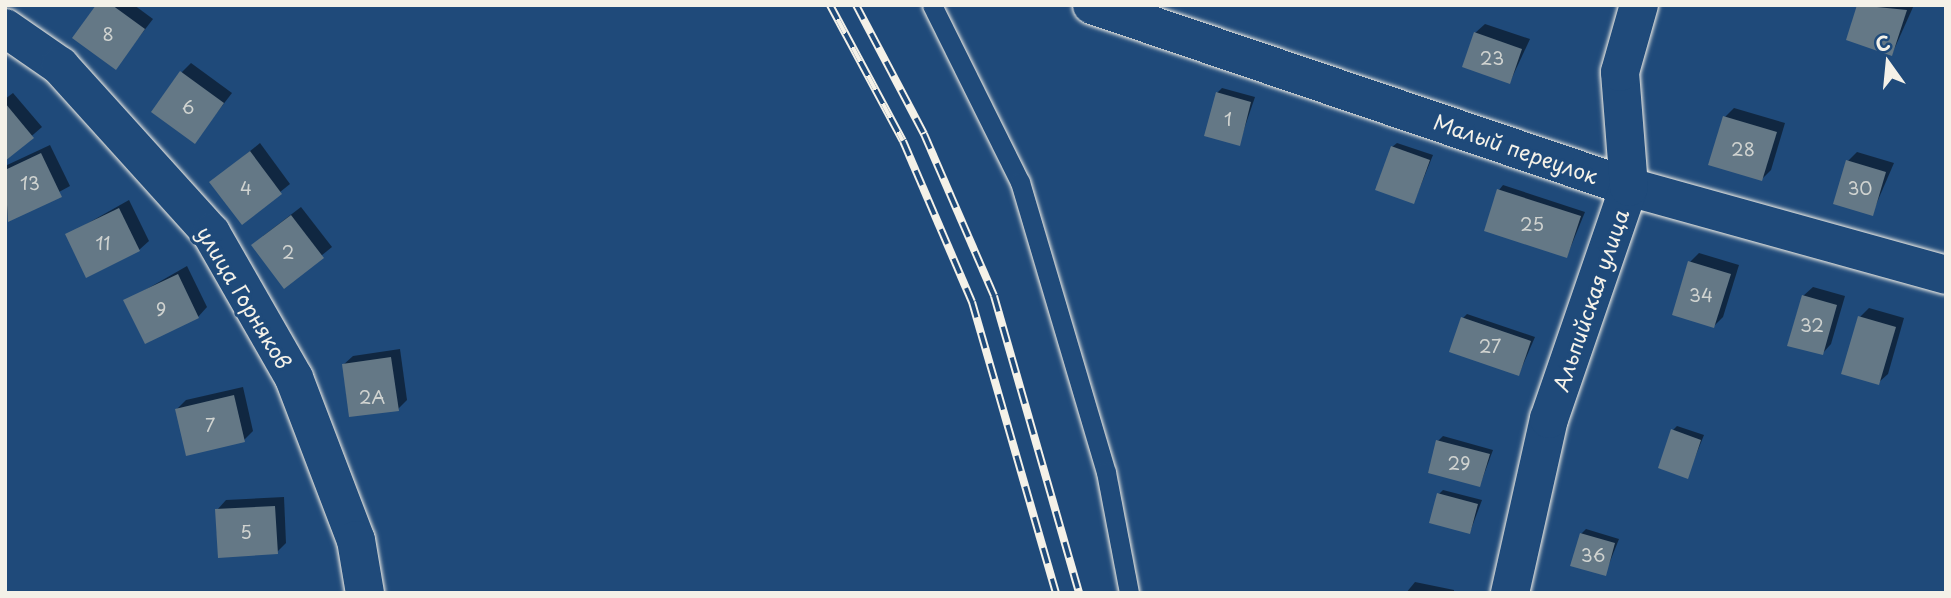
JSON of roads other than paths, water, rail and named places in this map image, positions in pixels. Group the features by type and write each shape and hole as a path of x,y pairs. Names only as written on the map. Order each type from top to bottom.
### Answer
{"street":[{"name":"Малый переулок","path":"1092,5 1629,187 1946,275"},
{"name":"Альпийская улица","path":"1510,593 1549,419 1629,187 1620,72 1639,5"},
{"name":"улица Горняков","path":"5,28 60,66 211,233 294,378 356,540 365,593"}],"lane":[{"path":"932,5 1020,183 1106,472 1129,593"}],"railway":[{"path":"830,5 903,141 972,302 1056,593"},
{"path":"856,5 924,134 994,296 1079,593"}]}
